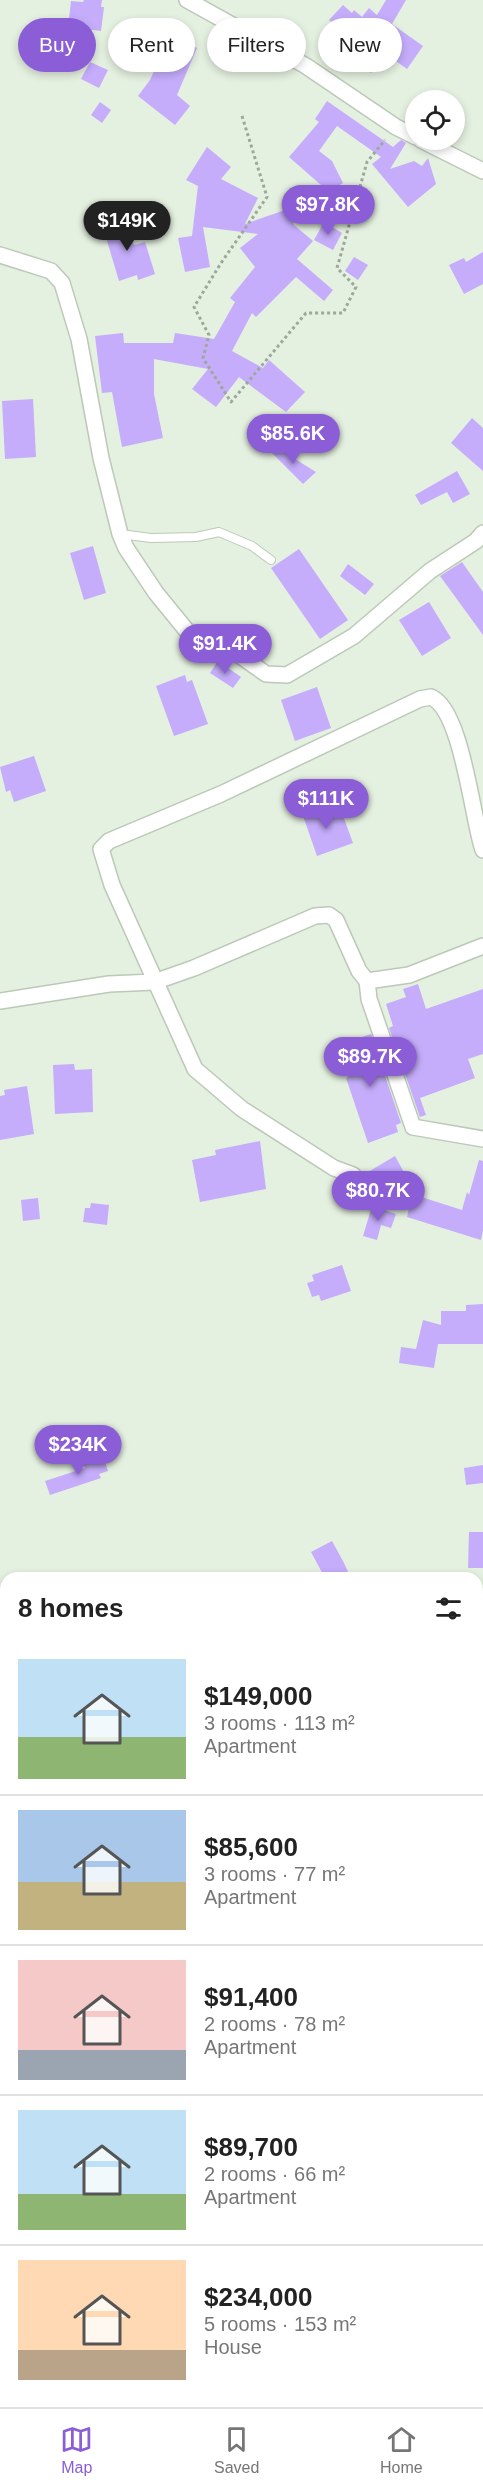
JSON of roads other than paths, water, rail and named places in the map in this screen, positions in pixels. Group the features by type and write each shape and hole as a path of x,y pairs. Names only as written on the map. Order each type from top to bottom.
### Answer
{"street":[{"path":"187,0 306,66 405,132"},
{"path":"441,150 483,171"},
{"path":"0,255 51,272 62,283 79,339 101,458 120,534 126,548 156,593 196,639 235,652 266,674 287,675 354,636 430,571 476,541 483,533"},
{"path":"353,1174 334,1168 242,1109 195,1069 112,885 101,849 109,841 221,794 420,699 431,697 443,706 465,760 467,785 483,850"},
{"path":"0,1001 98,986 154,982 214,960 305,920 329,915 336,920 359,971 368,981 369,999 413,1126 483,1139"},
{"path":"368,981 409,975 438,965 482,944"}],"lane":[{"path":"120,534 152,538 196,537 219,532 252,546 271,560"}]}
